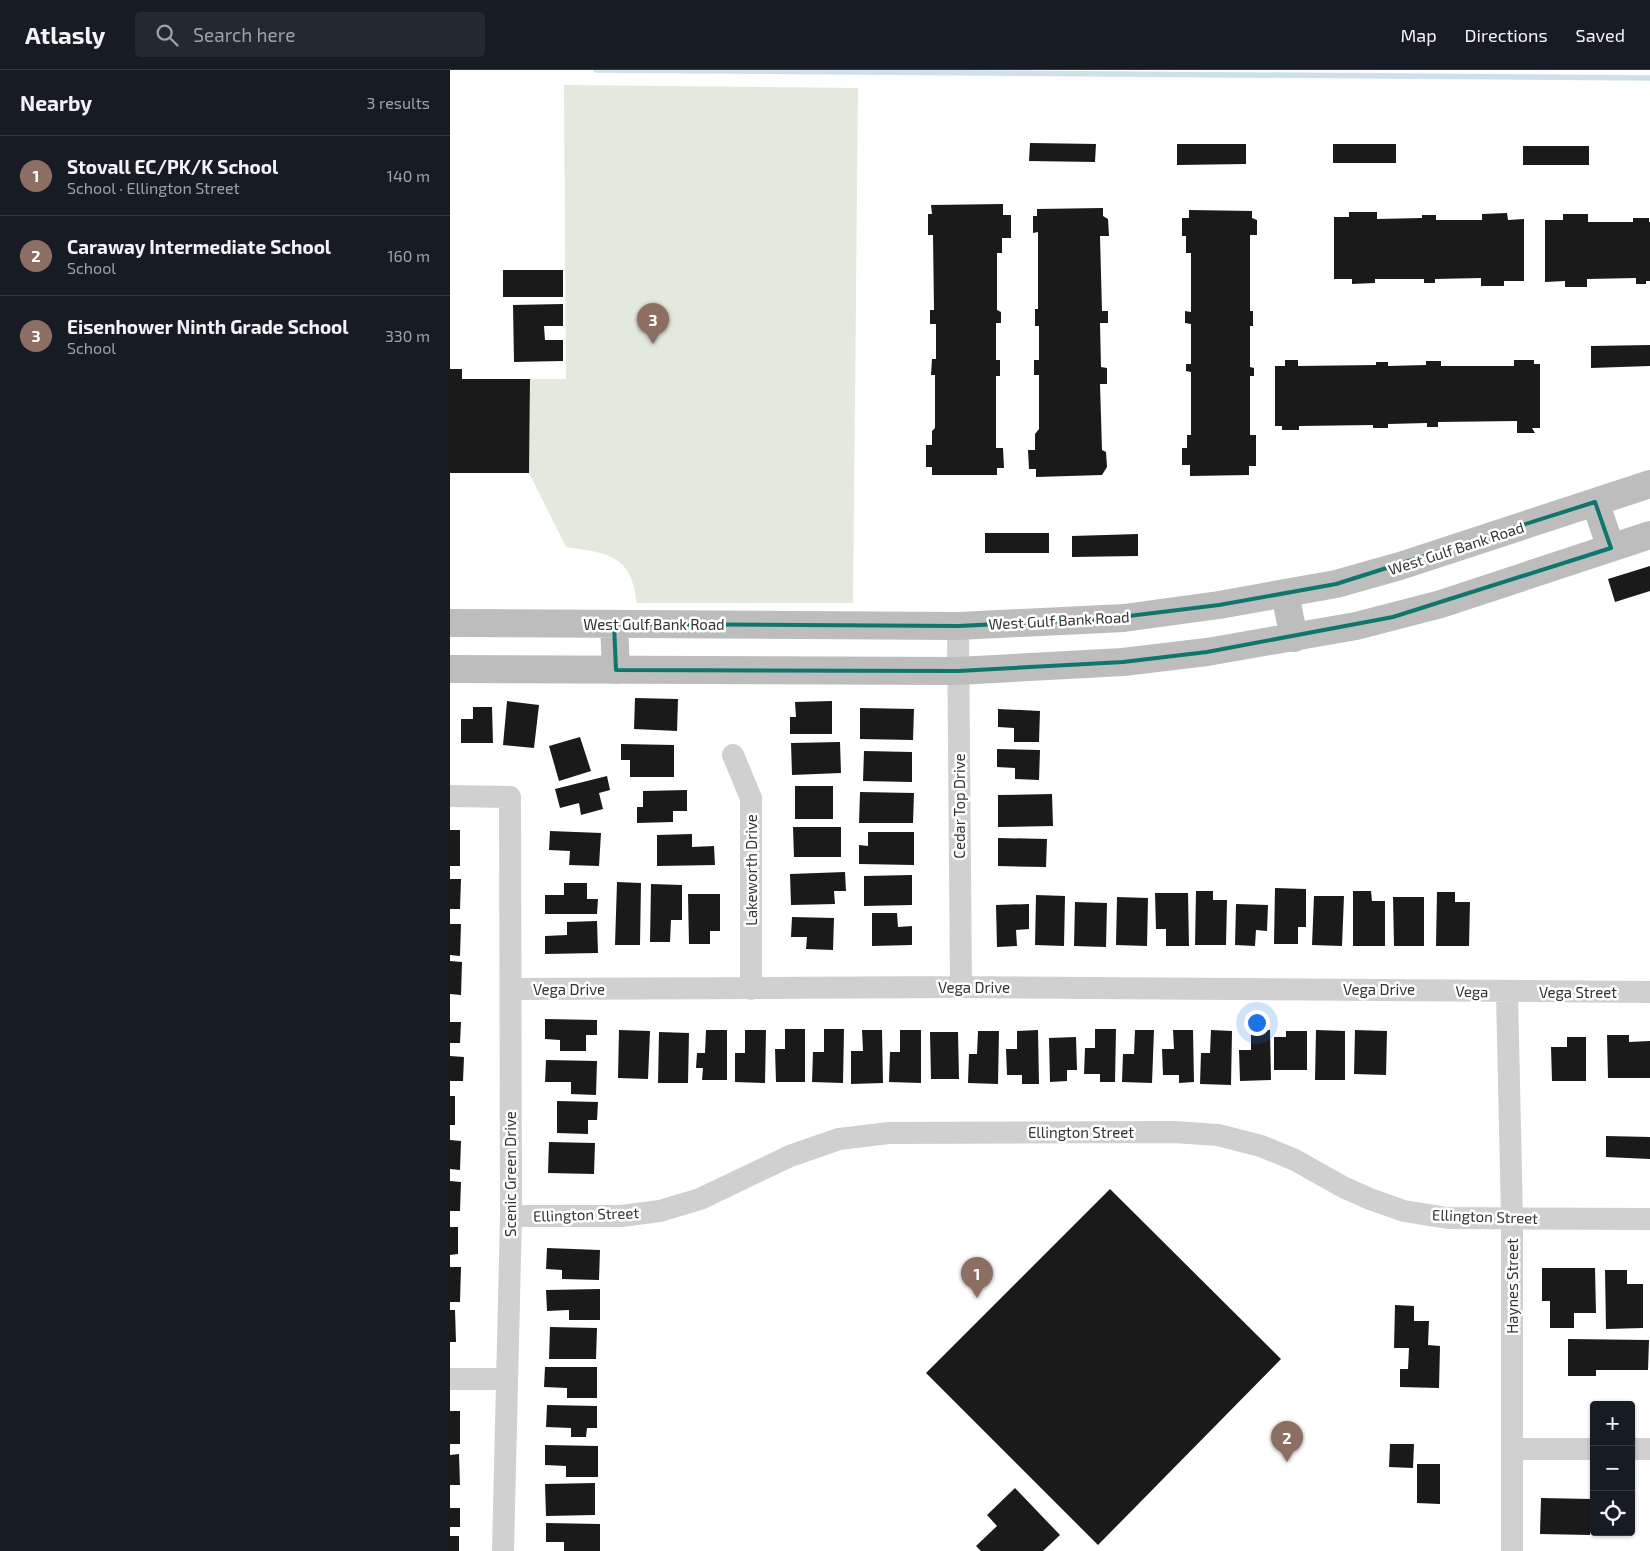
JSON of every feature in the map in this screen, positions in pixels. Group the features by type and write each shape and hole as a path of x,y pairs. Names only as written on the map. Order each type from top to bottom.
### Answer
{"main road":[{"name":"West Gulf Bank Road","path":"450,624 958,626 1124,618 1285,594 1336,584 1400,566 1650,484"},
{"path":"1595,502 1612,548"},
{"path":"450,669 958,671 1122,662 1207,652 1356,626 1432,606 1650,535"},
{"path":"1285,594 1294,638"},
{"path":"614,624 616,670"}],"street":[{"name":"Cedar Top Drive","path":"958,626 961,987"},
{"name":"Lakeworth Drive","path":"733,755 751,798 751,989"},
{"name":"Scenic Green Drive","path":"450,796 510,797 511,989 509,1103 511,1216 503,1551"},
{"name":"Vega Drive","path":"511,989 961,987 1437,990"},
{"name":"Vega","path":"1437,990 1507,992"},
{"name":"Vega Street","path":"1507,992 1650,992"},
{"name":"Haynes Street","path":"1507,992 1512,1218 1512,1551"},
{"name":"Ellington Street","path":"511,1216 621,1216 660,1211 700,1200 790,1156 838,1139 889,1133 1174,1132 1218,1135 1261,1146 1295,1160 1343,1187 1404,1211 1448,1218 1650,1219"},
{"path":"450,1379 506,1379"},
{"path":"1512,1449 1590,1449"},
{"path":"1635,1449 1650,1449"}],"highlighted area":[{"path":"1595,502 1611,548 1393,617 1207,652 1123,662 958,671 616,670 614,624 958,626 1104,619 1219,605 1336,584"}],"shaded area":[{"path":"564,85 858,88 853,603 637,603 630,576 619,561 593,551 566,547 529,473 530,379 566,379"}],"building":[{"path":"1030,143 1096,144 1095,162 1029,161"},
{"path":"1177,144 1246,144 1246,164 1177,165"},
{"path":"1333,144 1396,144 1396,163 1333,163"},
{"path":"1523,146 1589,146 1589,165 1523,165"},
{"path":"1003,204 1003,215 1011,215 1011,238 1002,238 1002,253 997,253 997,310 1001,312 1001,323 996,323 996,360 1000,360 1000,376 996,376 996,448 1003,448 1004,468 997,468 997,475 932,475 932,467 926,467 926,445 932,445 932,431 935,428 935,375 931,375 932,359 936,359 936,324 930,324 930,310 934,310 933,235 928,235 928,214 932,214 931,205"},
{"path":"1103,208 1103,216 1108,219 1109,236 1100,236 1102,311 1108,311 1108,323 1100,323 1101,367 1107,368 1107,384 1100,384 1102,450 1106,452 1107,467 1102,475 1036,477 1036,469 1029,469 1028,450 1035,450 1035,434 1039,429 1039,375 1034,375 1034,360 1039,360 1039,326 1035,326 1035,309 1038,309 1038,232 1033,233 1033,216 1037,216 1037,209"},
{"path":"1189,210 1252,211 1252,218 1257,220 1257,235 1250,235 1250,311 1253,311 1253,326 1250,326 1250,367 1254,368 1254,376 1250,376 1250,435 1256,435 1256,466 1249,466 1249,475 1190,476 1190,465 1182,465 1182,448 1187,448 1187,435 1191,435 1191,372 1186,371 1186,364 1191,364 1191,324 1185,323 1185,311 1191,312 1191,253 1186,253 1186,236 1182,236 1182,218 1189,218"},
{"path":"1349,212 1377,212 1377,219 1422,218 1422,215 1436,215 1436,220 1482,220 1482,214 1507,213 1508,220 1524,219 1524,281 1504,281 1504,286 1481,286 1481,278 1435,279 1435,283 1424,283 1424,279 1375,279 1375,283 1352,284 1352,279 1334,279 1334,217 1349,217"},
{"path":"1563,214 1588,214 1588,222 1633,222 1633,218 1649,218 1650,281 1646,281 1646,284 1636,284 1636,278 1587,279 1587,287 1565,287 1565,281 1545,282 1545,220 1563,220"},
{"path":"503,270 563,270 563,297 503,297"},
{"path":"563,304 563,326 544,326 545,340 563,340 563,361 514,362 513,305"},
{"path":"1650,345 1650,366 1591,368 1591,346"},
{"path":"1285,360 1298,360 1298,366 1376,365 1376,362 1388,362 1388,366 1426,365 1426,361 1441,361 1441,366 1514,366 1514,360 1534,360 1534,364 1540,364 1540,428 1532,428 1535,433 1517,433 1517,421 1438,422 1438,427 1427,427 1427,423 1388,424 1388,428 1373,428 1373,425 1299,426 1299,430 1282,430 1282,426 1275,426 1275,366 1285,366"},
{"path":"450,369 462,369 462,379 530,379 529,473 450,473"},
{"path":"985,533 1049,533 1049,553 985,553"},
{"path":"1138,534 1138,556 1072,557 1072,536"},
{"path":"1650,566 1650,591 1615,602 1608,579"},
{"path":"635,698 678,699 677,731 634,729"},
{"path":"507,701 539,705 534,748 503,745"},
{"path":"832,701 832,734 790,734 790,717 796,717 795,702"},
{"path":"473,707 492,707 493,743 461,743 461,719 473,719"},
{"path":"860,708 914,709 913,740 860,739"},
{"path":"998,709 1040,711 1039,742 1014,742 1014,728 998,727"},
{"path":"580,737 591,771 559,781 549,746"},
{"path":"840,742 841,773 792,775 791,743"},
{"path":"621,744 674,745 674,777 630,777 630,760 621,760"},
{"path":"997,749 1040,750 1039,780 1015,779 1015,768 997,767"},
{"path":"864,751 912,752 912,782 863,781"},
{"path":"607,776 610,790 599,793 603,809 581,815 579,803 560,808 555,789"},
{"path":"795,786 833,786 833,819 795,819"},
{"path":"687,790 687,811 673,811 673,822 637,823 637,807 643,807 643,791"},
{"path":"860,792 914,793 913,823 859,823"},
{"path":"1052,794 1053,826 998,827 998,795"},
{"path":"793,827 841,827 841,857 794,857"},
{"path":"450,830 460,830 460,866 450,866"},
{"path":"550,831 601,833 599,866 569,865 570,851 549,850"},
{"path":"868,832 914,832 914,865 859,864 859,845 868,846"},
{"path":"692,834 692,847 714,846 715,865 657,866 657,835"},
{"path":"998,838 1047,839 1046,867 998,866"},
{"path":"845,872 846,891 834,891 835,904 791,905 790,874"},
{"path":"912,875 912,905 864,906 864,876"},
{"path":"450,879 461,879 460,909 450,909"},
{"path":"617,882 641,883 640,945 615,945"},
{"path":"564,883 587,883 587,899 598,899 597,914 545,914 545,895 564,895"},
{"path":"651,884 682,885 682,920 671,920 670,942 650,942"},
{"path":"1275,888 1306,889 1306,927 1298,927 1298,944 1274,944"},
{"path":"1196,891 1213,891 1213,900 1227,900 1226,945 1195,945"},
{"path":"1353,891 1371,891 1372,901 1385,901 1385,946 1353,946"},
{"path":"1437,892 1455,892 1455,902 1470,902 1469,946 1436,946"},
{"path":"1155,893 1188,893 1189,946 1166,946 1166,929 1156,929"},
{"path":"688,894 720,894 720,931 710,931 710,944 689,944"},
{"path":"1036,895 1065,896 1064,946 1035,945"},
{"path":"1314,896 1344,896 1342,946 1312,945"},
{"path":"1117,897 1148,898 1147,946 1116,945"},
{"path":"1393,897 1424,897 1424,946 1394,946"},
{"path":"1075,902 1107,903 1106,947 1074,946"},
{"path":"1029,904 1029,929 1016,930 1017,946 997,947 996,905"},
{"path":"1236,904 1268,905 1267,931 1256,930 1255,946 1235,945"},
{"path":"872,913 897,913 898,927 912,926 912,945 872,946"},
{"path":"792,917 834,918 833,950 806,949 807,937 791,937"},
{"path":"597,921 598,953 545,954 545,936 567,935 567,922"},
{"path":"450,924 461,924 460,956 450,955"},
{"path":"450,961 462,962 461,995 450,994"},
{"path":"545,1019 597,1020 597,1035 586,1035 586,1051 560,1051 560,1040 545,1039"},
{"path":"450,1022 461,1022 460,1043 450,1043"},
{"path":"785,1029 805,1029 805,1082 776,1082 775,1049 785,1049"},
{"path":"824,1029 844,1029 843,1083 812,1082 813,1052 824,1052"},
{"path":"1095,1029 1116,1029 1115,1082 1100,1082 1100,1074 1084,1074 1085,1048 1095,1048"},
{"path":"619,1030 650,1031 648,1079 618,1078"},
{"path":"706,1030 727,1030 727,1080 702,1080 703,1068 696,1068 697,1053 705,1053"},
{"path":"745,1030 766,1030 765,1083 735,1082 735,1053 745,1053"},
{"path":"862,1030 882,1030 883,1083 851,1084 851,1051 863,1051"},
{"path":"900,1030 921,1030 921,1083 889,1082 890,1052 900,1052"},
{"path":"1038,1030 1039,1084 1022,1084 1022,1075 1007,1075 1006,1049 1017,1049 1017,1031"},
{"path":"1135,1030 1154,1030 1152,1083 1122,1082 1123,1054 1134,1054"},
{"path":"1173,1030 1193,1030 1194,1082 1179,1083 1179,1075 1163,1075 1162,1049 1174,1049"},
{"path":"1211,1030 1232,1031 1231,1085 1200,1084 1201,1053 1210,1053"},
{"path":"1251,1030 1270,1030 1271,1080 1240,1081 1239,1050 1251,1050"},
{"path":"1316,1030 1345,1031 1345,1080 1315,1080"},
{"path":"1355,1030 1387,1031 1386,1075 1354,1074"},
{"path":"978,1031 999,1031 998,1084 968,1083 969,1054 977,1054"},
{"path":"1286,1031 1307,1031 1307,1070 1274,1070 1274,1037 1286,1037"},
{"path":"659,1032 689,1033 688,1083 658,1083"},
{"path":"930,1032 958,1032 959,1079 931,1079"},
{"path":"1607,1035 1629,1035 1629,1042 1650,1041 1650,1078 1608,1078"},
{"path":"1076,1037 1077,1070 1067,1070 1067,1081 1050,1082 1049,1038"},
{"path":"1567,1037 1586,1037 1586,1081 1552,1081 1551,1047 1567,1047"},
{"path":"450,1056 464,1057 463,1081 450,1081"},
{"path":"546,1060 597,1061 596,1095 571,1094 571,1082 545,1082"},
{"path":"450,1096 455,1096 455,1125 450,1125"},
{"path":"557,1101 598,1102 597,1120 588,1120 588,1134 557,1133"},
{"path":"1606,1136 1650,1137 1650,1159 1606,1157"},
{"path":"450,1140 461,1141 460,1170 450,1169"},
{"path":"549,1142 595,1143 594,1174 548,1173"},
{"path":"450,1181 461,1182 460,1211 450,1211"},
{"path":"1110,1189 1281,1359 1098,1545 926,1373"},
{"path":"450,1227 458,1227 458,1254 450,1255"},
{"path":"547,1248 600,1250 599,1280 562,1279 562,1270 546,1269"},
{"path":"450,1267 461,1267 460,1302 450,1302"},
{"path":"1542,1268 1595,1268 1596,1313 1574,1313 1574,1328 1550,1328 1550,1301 1542,1301"},
{"path":"1605,1270 1627,1270 1627,1284 1643,1284 1643,1328 1606,1329"},
{"path":"600,1289 600,1320 569,1320 569,1310 547,1311 546,1290"},
{"path":"1395,1305 1414,1306 1414,1321 1429,1321 1428,1345 1440,1346 1439,1388 1400,1387 1400,1369 1408,1369 1409,1348 1394,1348"},
{"path":"450,1310 455,1310 456,1342 450,1342"},
{"path":"550,1327 597,1328 596,1359 549,1359"},
{"path":"1568,1339 1649,1340 1648,1370 1596,1370 1596,1376 1568,1376"},
{"path":"545,1367 597,1367 597,1398 567,1398 567,1388 544,1387"},
{"path":"547,1405 597,1406 597,1428 587,1428 586,1437 571,1437 571,1428 546,1427"},
{"path":"450,1411 460,1411 460,1444 450,1444"},
{"path":"1390,1444 1414,1444 1413,1468 1389,1467"},
{"path":"545,1445 598,1446 598,1477 566,1477 566,1466 545,1465"},
{"path":"459,1454 460,1485 450,1485 450,1455"},
{"path":"1417,1464 1440,1464 1440,1504 1417,1503"},
{"path":"595,1483 595,1515 546,1516 545,1484"},
{"path":"1015,1488 1060,1535 1043,1551 981,1551 976,1546 997,1526 987,1515"},
{"path":"1541,1498 1590,1499 1590,1535 1540,1534"},
{"path":"450,1508 460,1508 460,1527 450,1527"},
{"path":"546,1523 600,1524 600,1551 564,1551 564,1542 546,1542"},
{"path":"450,1536 459,1536 459,1551 450,1551"}],"waterway":[{"path":"596,70 1650,78"}],"place":[{"name":"Eisenhower Ninth Grade School","path":"653,344"},
{"name":"Stovall EC/PK/K School","path":"977,1298"},
{"name":"Caraway Intermediate School","path":"1287,1462"}]}
